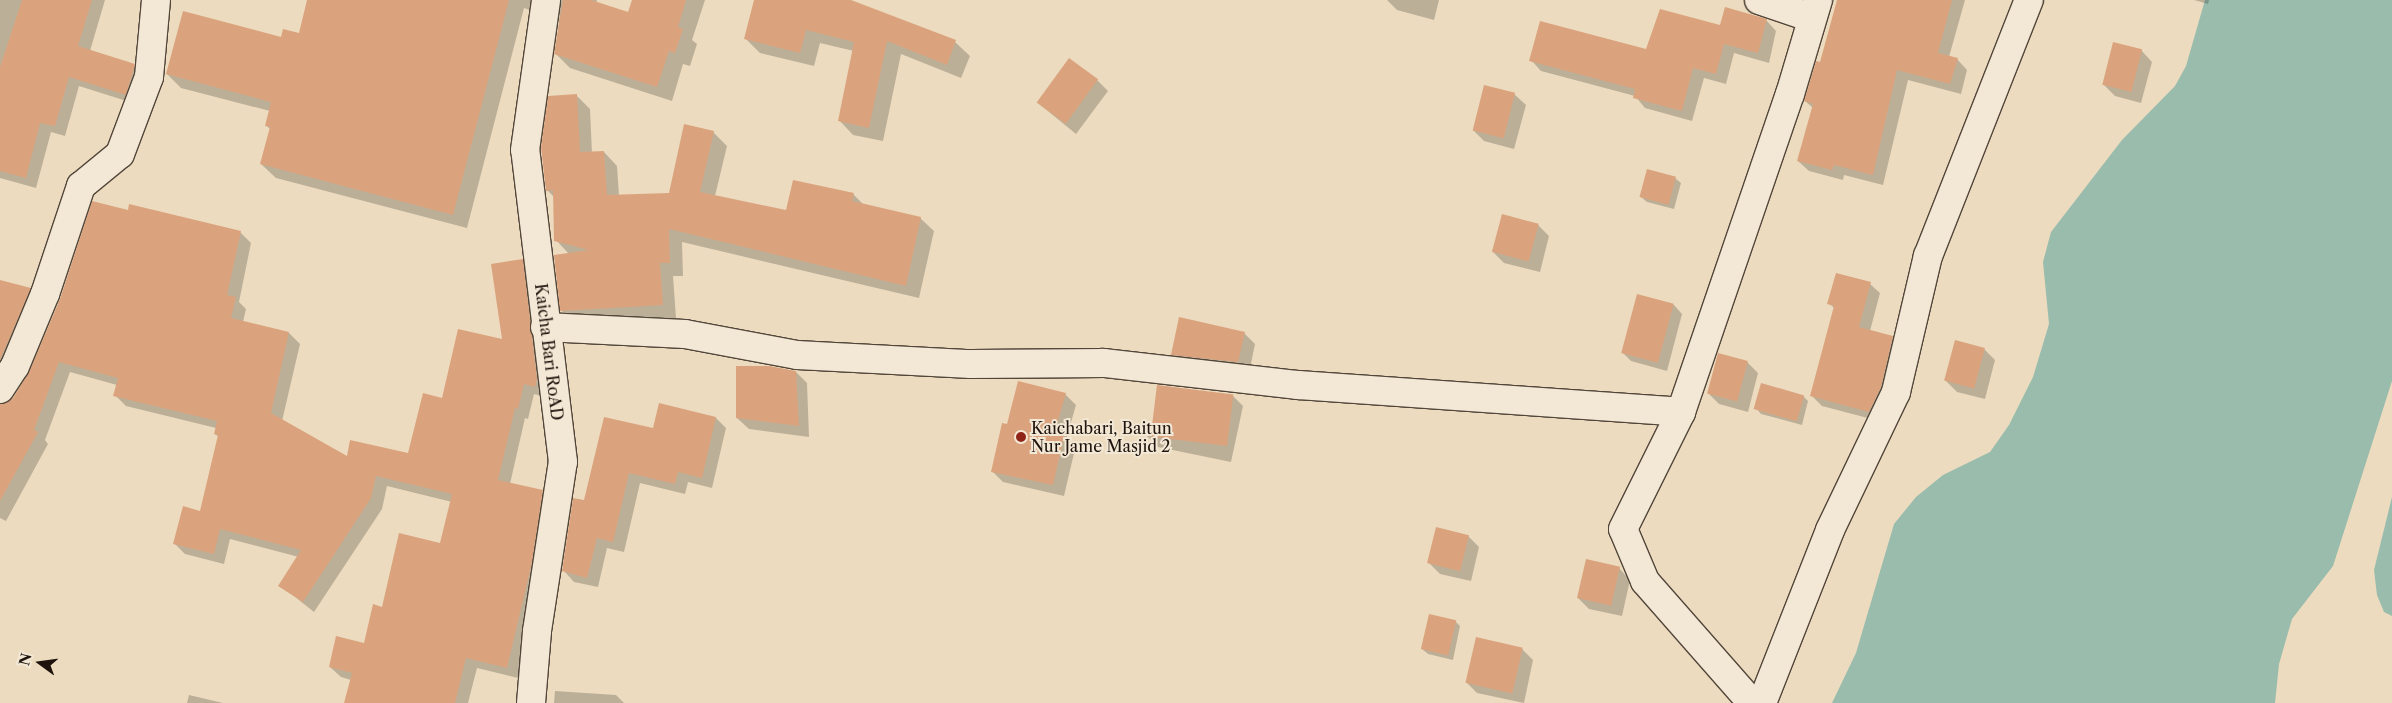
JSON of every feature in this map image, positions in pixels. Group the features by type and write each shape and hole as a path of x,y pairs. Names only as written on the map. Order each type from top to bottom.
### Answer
{"street":[{"path":"0,389 15,366 45,294 81,186 120,154 149,77 156,0"},
{"name":"Kaicha Bari RoAD","path":"531,703 537,631 563,462 545,327 525,150 546,0"},
{"path":"1752,703 1645,581 1623,529 1681,412 1790,94 1815,9 1759,0"},
{"path":"1762,703 1830,530 1896,392 1928,256 2029,0"},
{"path":"545,327 685,334 797,355 972,364 1104,363 1298,385 1681,412"}],"shaded area":[{"path":"2205,0 2392,0 2392,381 2333,566 2292,619 2279,664 2275,703 1832,703 1856,653 1894,524 1916,497 1943,475 1990,452 2009,425 2033,377 2049,324 2043,262 2051,232 2122,140 2175,86 2186,66"},
{"path":"2392,497 2392,616 2384,612 2377,595 2374,570"}],"building":[{"path":"22,0 92,0 78,46 135,64 126,95 69,77 55,126 40,123 26,178 0,171 0,67"},
{"path":"307,0 509,0 453,215 260,164 270,127 265,126 271,102 166,74 183,11 281,37 283,29 299,33"},
{"path":"563,0 591,0 628,12 632,0 686,0 678,27 683,29 675,53 669,51 657,87 554,54"},
{"path":"754,0 851,0 956,40 947,65 887,41 869,128 838,121 854,42 806,30 800,53 744,39"},
{"path":"1837,0 1952,0 1938,53 1958,58 1950,84 1897,70 1873,175 1834,165 1832,170 1797,161 1813,104 1804,101 1816,61 1820,62"},
{"path":"1725,7 1767,19 1758,53 1724,44 1716,74 1693,68 1682,111 1633,98 1635,89 1529,61 1540,21 1646,49 1660,9 1720,25"},
{"path":"2113,42 2142,49 2131,92 2102,85"},
{"path":"1069,58 1098,79 1066,124 1037,102"},
{"path":"1484,85 1515,93 1504,138 1473,131"},
{"path":"577,94 580,152 604,151 607,195 669,193 684,124 714,131 700,192 786,210 793,180 854,193 852,201 921,217 906,286 669,229 670,263 660,263 663,305 560,311 554,255 589,250 554,241 553,190 546,191 541,147 548,96"},
{"path":"1647,169 1676,177 1668,205 1639,197"},
{"path":"92,201 128,210 129,204 241,231 227,295 236,297 231,318 289,332 271,413 347,456 350,440 408,453 423,393 442,398 458,329 502,339 491,264 523,259 537,379 535,387 524,384 518,409 515,408 498,480 543,490 532,562 507,668 466,658 455,703 344,703 352,673 329,667 336,636 364,643 373,604 382,607 399,533 440,543 452,494 376,476 371,498 303,602 278,586 301,550 220,529 214,554 173,544 183,506 200,511 218,435 214,434 217,421 113,396 118,378 59,362 34,430 38,432 0,501 0,404 13,398 29,372 60,299"},
{"path":"1502,214 1539,224 1529,262 1492,252"},
{"path":"1836,273 1871,282 1859,327 1893,336 1881,387 1869,412 1810,396 1834,306 1827,304"},
{"path":"0,280 31,288 0,360"},
{"path":"1637,294 1674,304 1658,363 1621,353"},
{"path":"1179,317 1245,332 1238,362 1171,355"},
{"path":"1955,340 1985,348 1974,389 1944,381"},
{"path":"1718,353 1748,361 1737,402 1707,394"},
{"path":"736,366 769,366 796,371 799,426 736,418"},
{"path":"1018,381 1066,393 1054,434 1064,436 1053,485 991,472 1002,423 1007,424"},
{"path":"1761,383 1804,395 1797,421 1754,409"},
{"path":"1157,385 1233,394 1227,446 1151,437"},
{"path":"659,403 716,417 702,478 678,472 675,484 629,473 613,542 597,538 587,578 562,571 573,498 584,500 604,417 653,428"},
{"path":"1436,527 1469,535 1460,571 1427,563"},
{"path":"1586,559 1620,567 1611,606 1577,598"},
{"path":"1429,614 1456,620 1448,655 1421,649"},
{"path":"1476,637 1523,648 1512,694 1465,683"}],"place":[{"name":"Kaichabari, Baitun Nur Jame Masjid 2","path":"1021,437"}]}
